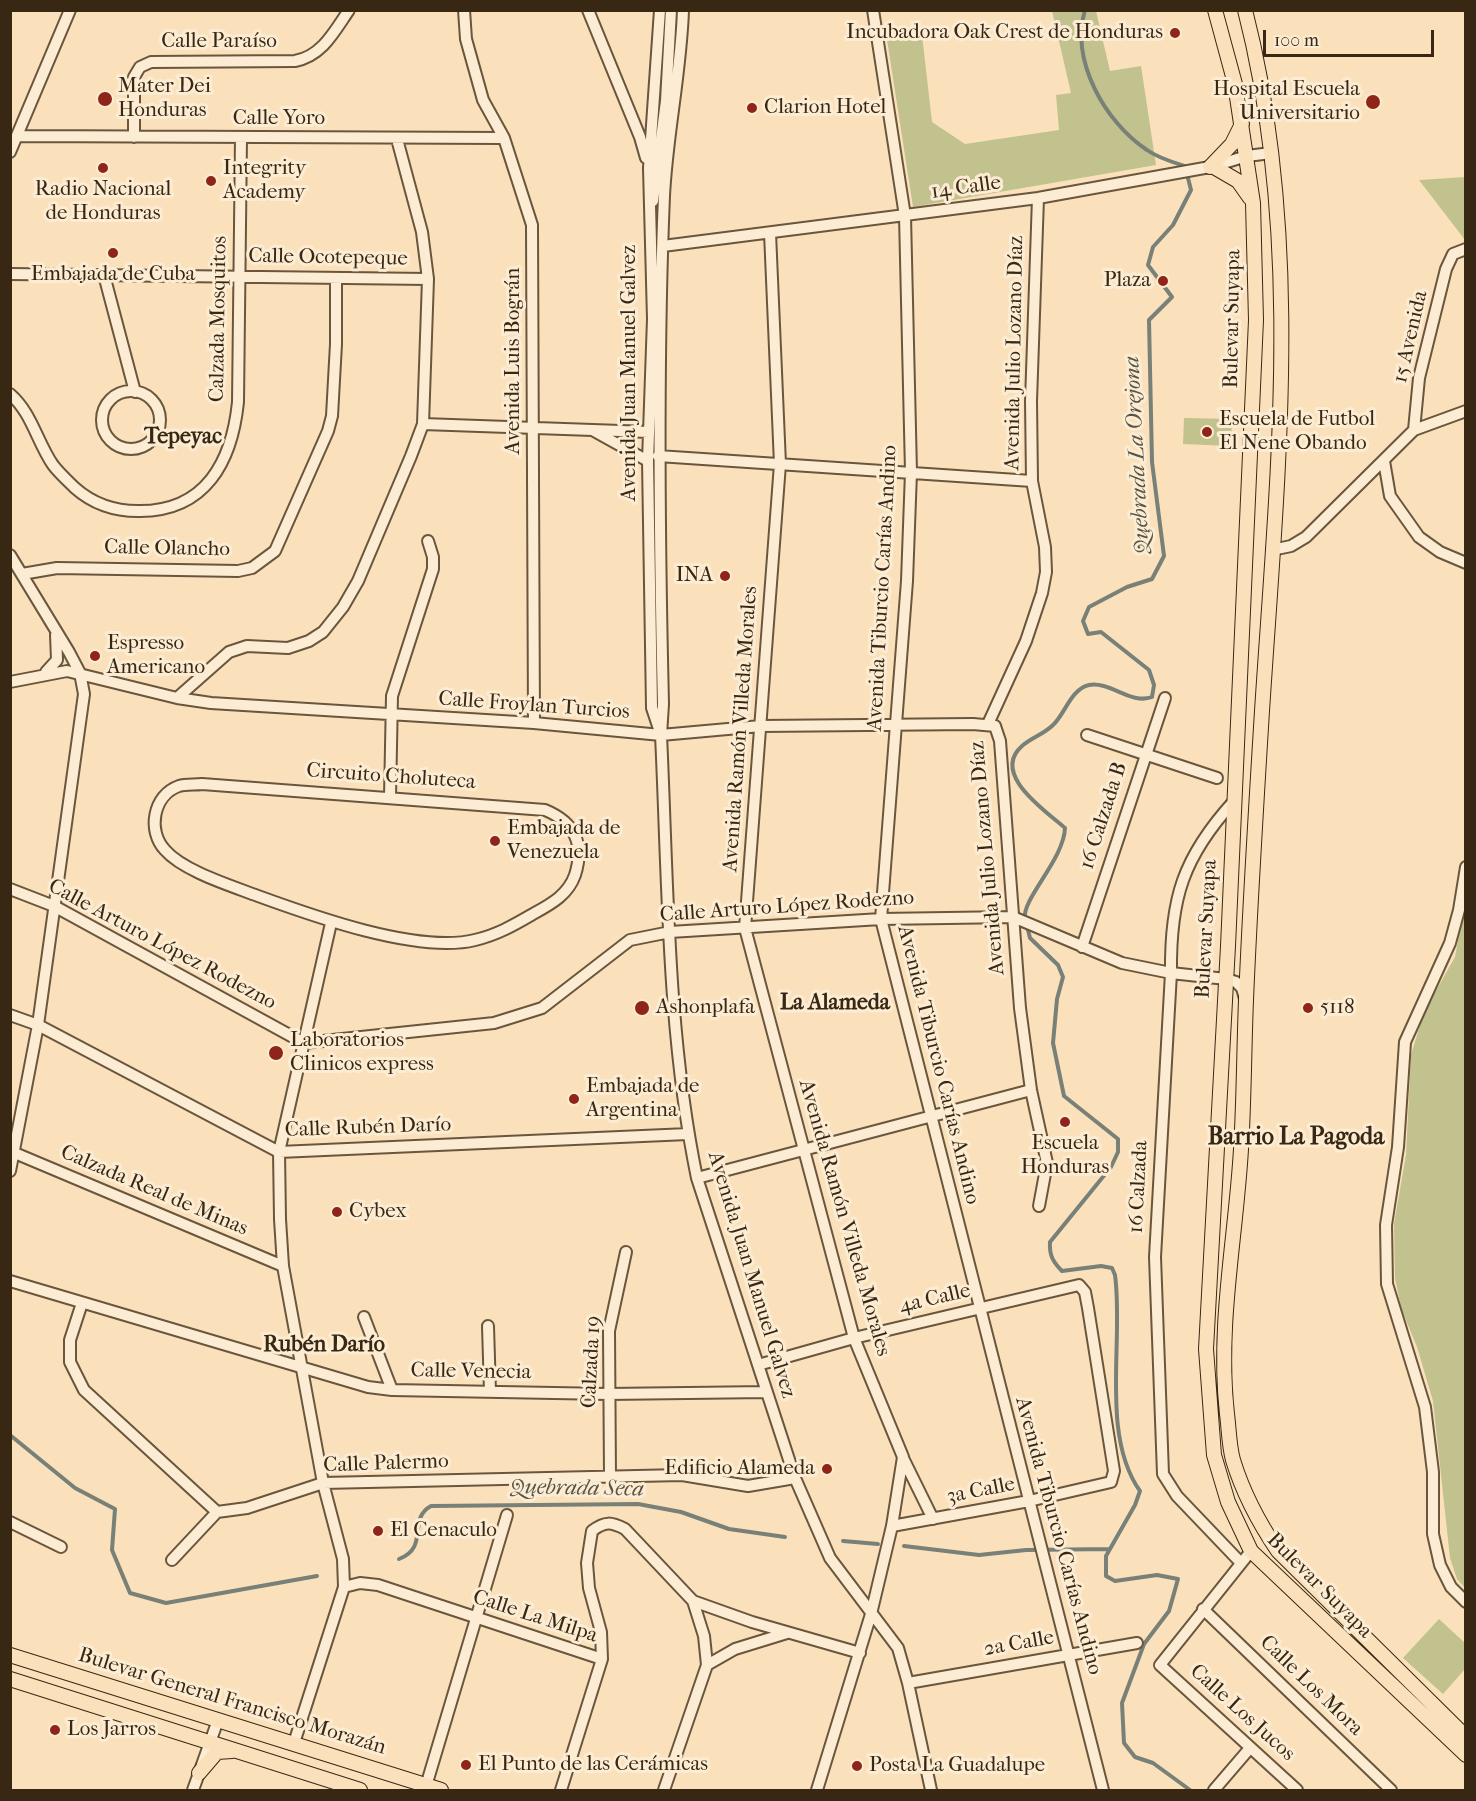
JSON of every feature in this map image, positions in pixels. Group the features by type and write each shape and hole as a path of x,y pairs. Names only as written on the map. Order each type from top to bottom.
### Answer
{"main road":[{"name":"Bulevar Suyapa","path":"1215,10 1235,84 1253,203 1255,358 1206,1349 1214,1455 1228,1502 1251,1551 1466,1755"},
{"name":"Bulevar Suyapa","path":"1245,10 1254,47 1271,153 1280,254 1283,336 1248,960 1241,1149 1223,1336 1224,1385 1232,1458 1257,1520 1278,1551 1466,1737"},
{"path":"1242,124 1232,144 1212,167 1238,181 1253,203"},
{"name":"Bulevar General Francisco Morazán","path":"10,1655 441,1791"},
{"name":"Bulevar General Francisco Morazán","path":"10,1680 360,1791"},
{"path":"199,1773 217,1752 234,1751"}],"street":[{"path":"10,152 70,10"},
{"name":"Calle Paraíso","path":"134,137 134,77 140,68 152,62 307,59 319,51 349,10"},
{"name":"Avenida Luis Bográn","path":"464,10 466,39 483,100 504,138 532,225 534,723"},
{"path":"588,10 640,137 649,168"},
{"name":"Avenida Juan Manuel Galvez","path":"653,458 649,432 653,352 649,168 660,10"},
{"path":"649,220 656,187 666,101 671,10"},
{"name":"Avenida Juan Manuel Galvez","path":"683,10 663,221 653,458 663,705 661,735 670,932 678,1062 688,1134 697,1178 795,1478 830,1557 898,1648 908,1683 931,1791"},
{"name":"Avenida Tiburcio Carías Andino","path":"873,10 905,216 911,472 907,581 881,919 1103,1791"},
{"name":"Calle Yoro","path":"17,136 504,138"},
{"name":"Calzada Mosquitos","path":"10,394 26,414 53,464 78,491 93,501 125,511 143,511 176,505 190,498 211,479 222,465 235,433 238,402 241,138"},
{"path":"177,698 229,652 247,646 288,648 309,641 323,632 343,607 358,580 423,424 428,279 422,232 398,139"},
{"name":"14 Calle","path":"663,246 1038,198 1212,167 1247,156 1271,153"},
{"path":"656,187 663,221"},
{"name":"Avenida Julio Lozano Díaz","path":"1038,198 1031,401 1032,481 1045,547 1046,572 1042,593 1026,641 988,724 995,726 1000,741 1021,921 1020,1008 1031,1090 1047,1163 1039,1206"},
{"name":"Avenida Ramón Villeda Morales","path":"770,233 780,464 745,928 854,1338 903,1457 933,1519"},
{"name":"15 Avenida","path":"1414,430 1424,357 1446,269 1453,254 1466,249"},
{"name":"Calle Ocotepeque","path":"10,274 428,279"},
{"path":"104,276 135,392"},
{"name":"Calle Olancho","path":"22,574 77,567 238,571 252,568 275,551 322,446 332,416 336,279"},
{"path":"135,392 147,396 154,402 160,420 159,430 147,444 129,449 111,442 102,425 102,415 111,399 119,393 135,392"},
{"path":"1272,550 1291,546 1306,537 1414,430 1466,411"},
{"path":"423,424 534,430 649,432"},
{"path":"591,430 653,458 1032,481"},
{"path":"1384,461 1390,496 1419,537 1440,552 1466,563"},
{"path":"390,797 392,696 433,569 433,557 428,541"},
{"path":"10,555 80,673 84,694 38,1025 10,1171"},
{"path":"44,674 57,660 56,632"},
{"name":"Calle Froylan Turcios","path":"10,682 61,671 80,673 177,698 211,704 534,723 661,735 761,726 988,724"},
{"name":"16 Calzada B","path":"1082,947 1144,755 1165,698"},
{"path":"1087,735 1217,778"},
{"name":"Circuito Choluteca","path":"181,785 272,788 390,797 544,810 558,816 577,836 578,863 574,878 566,891 553,903 500,933 472,940 437,941 332,923 239,889 185,865 165,850 156,836 154,822 156,808 164,796 181,785"},
{"name":"16 Calzada","path":"1234,801 1200,842 1187,868 1176,899 1171,929 1172,973 1155,1257 1163,1474 1177,1496 1241,1563"},
{"path":"1466,867 1459,910 1450,943 1405,1042 1398,1147 1386,1225 1387,1284 1425,1407 1433,1472 1433,1534 1440,1564 1451,1587 1466,1602"},
{"name":"Calle Arturo López Rodezno","path":"10,889 54,906 304,1043 494,1023 524,1016 542,1008 630,940 670,932 881,919 1021,921 1122,963 1172,973 1226,979"},
{"path":"294,1743 344,1587 344,1559 323,1483 283,1266 279,1152 332,923"},
{"path":"1226,979 1236,975 1248,960"},
{"path":"1226,979 1236,982 1242,988 1246,1004"},
{"name":"Calle Rubén Darío","path":"10,1015 38,1025 279,1152 688,1134"},
{"path":"697,1178 1031,1090"},
{"name":"Calzada Real de Minas","path":"13,1152 283,1266"},
{"name":"Calzada 19","path":"610,1477 609,1330 627,1252"},
{"name":"Calle Venecia","path":"10,1281 303,1370 368,1387 392,1390 608,1394 767,1392"},
{"name":"4a Calle","path":"758,1365 854,1338 1066,1286 1079,1285 1084,1292 1114,1471 1111,1482"},
{"path":"82,1303 70,1340 70,1362 84,1390 217,1512 172,1560"},
{"path":"364,1317 392,1390"},
{"path":"488,1326 490,1392"},
{"path":"817,1791 871,1614 892,1526 903,1457"},
{"name":"Calle Palermo","path":"217,1512 248,1508 323,1483 682,1475 748,1486 795,1478"},
{"name":"3a Calle","path":"892,1526 1029,1501 1111,1482"},
{"path":"426,1786 507,1515"},
{"path":"10,1522 61,1547"},
{"name":"Calle La Milpa","path":"344,1587 360,1583 378,1584 602,1659 601,1632 589,1588 587,1563 592,1531 602,1524 611,1522 625,1529 693,1601 860,1653"},
{"path":"1203,1609 1251,1551"},
{"path":"664,1791 707,1665 704,1635 693,1601"},
{"name":"Calle Los Jucos","path":"1203,1609 1160,1665 1297,1791"},
{"name":"Calle Los Mora","path":"1203,1609 1391,1791"},
{"path":"707,1665 735,1649 790,1632"},
{"name":"2a Calle","path":"908,1683 1137,1643"},
{"path":"561,1791 602,1659"},
{"path":"193,1791 218,1720"},
{"path":"1214,1791 1250,1748"}],"green space":[{"path":"1052,11 1096,11 1110,71 1141,66 1156,165 913,207 886,33 921,26 932,122 965,144 1059,130 1056,95 1071,93"},
{"path":"1466,177 1465,240 1419,180"},
{"name":"Escuela de Futbol El Nene Obando","path":"1184,418 1232,419 1231,446 1183,444"},
{"path":"1465,903 1465,1588 1457,1579 1450,1558 1433,1401 1417,1347 1401,1308 1395,1278 1394,1224 1406,1155 1411,1055 1424,1012 1455,957"},
{"path":"1439,1619 1465,1643 1465,1669 1443,1694 1403,1658"}],"waterway":[{"name":"Quebrada La Orejona","path":"1025,918 1030,900 1058,852 1065,828 1024,791 1013,768 1014,757 1022,746 1053,725 1077,691 1083,687 1105,686 1136,698 1152,697 1154,685 1149,670 1101,632 1088,634 1083,621 1089,607 1127,587 1152,579 1164,556 1152,462 1149,320 1172,297 1148,265 1153,247 1173,225 1191,190 1185,166 1160,158 1147,150 1117,123 1105,107 1087,69 1082,49 1085,10"},
{"name":"Quebrada La Orejona","path":"1027,926 1030,938 1058,965 1063,977 1057,999 1053,1043 1064,1096 1118,1139 1118,1152 1111,1167 1050,1242 1052,1258 1062,1271 1101,1266 1112,1268 1115,1275 1116,1386 1120,1443 1128,1468 1140,1491 1135,1505 1106,1556 1106,1576 1115,1581 1157,1575 1178,1579 1169,1611 1144,1644 1122,1703 1124,1743 1135,1757 1153,1763 1190,1790"},
{"name":"Quebrada Seca","path":"10,1435 75,1488 115,1509 112,1550 130,1593 166,1603 317,1576"},
{"name":"Quebrada Seca","path":"399,1559 414,1547 420,1518 431,1506 638,1504 681,1512 729,1529 785,1537"},
{"name":"Quebrada Seca","path":"843,1541 878,1544"},
{"name":"Quebrada Seca","path":"904,1546 979,1555 1026,1550 1110,1549"}],"place":[{"name":"Incubadora Oak Crest de Honduras","path":"1175,33"},
{"name":"Mater Dei Honduras","path":"105,99"},
{"name":"Hospital Escuela Universitario","path":"1373,102"},
{"name":"Clarion Hotel","path":"752,108"},
{"name":"Radio Nacional de Honduras","path":"103,168"},
{"name":"Integrity Academy","path":"211,181"},
{"name":"Embajada de Cuba","path":"113,253"},
{"name":"Plaza","path":"1163,281"},
{"name":"Escuela de Futbol El Nene Obando","path":"1207,432"},
{"name":"INA","path":"725,576"},
{"name":"Espresso Americano","path":"95,656"},
{"name":"Embajada de Venezuela","path":"495,841"},
{"name":"Ashonplafa","path":"642,1008"},
{"name":"5118","path":"1308,1008"},
{"name":"Laboratorios Clinicos express","path":"276,1053"},
{"name":"Embajada de Argentina","path":"574,1099"},
{"name":"Escuela Honduras","path":"1065,1122"},
{"name":"Cybex","path":"337,1212"},
{"name":"Edificio Alameda","path":"827,1469"},
{"name":"El Cenaculo","path":"378,1531"},
{"name":"Los Jarros","path":"55,1730"},
{"name":"El Punto de las Cerámicas","path":"466,1765"},
{"name":"Posta La Guadalupe","path":"857,1766"}],"district":[{"name":"Tepeyac","path":"183,438"},
{"name":"La Alameda","path":"835,1004"},
{"name":"Barrio La Pagoda","path":"1296,1138"},
{"name":"Rubén Darío","path":"324,1346"}]}
